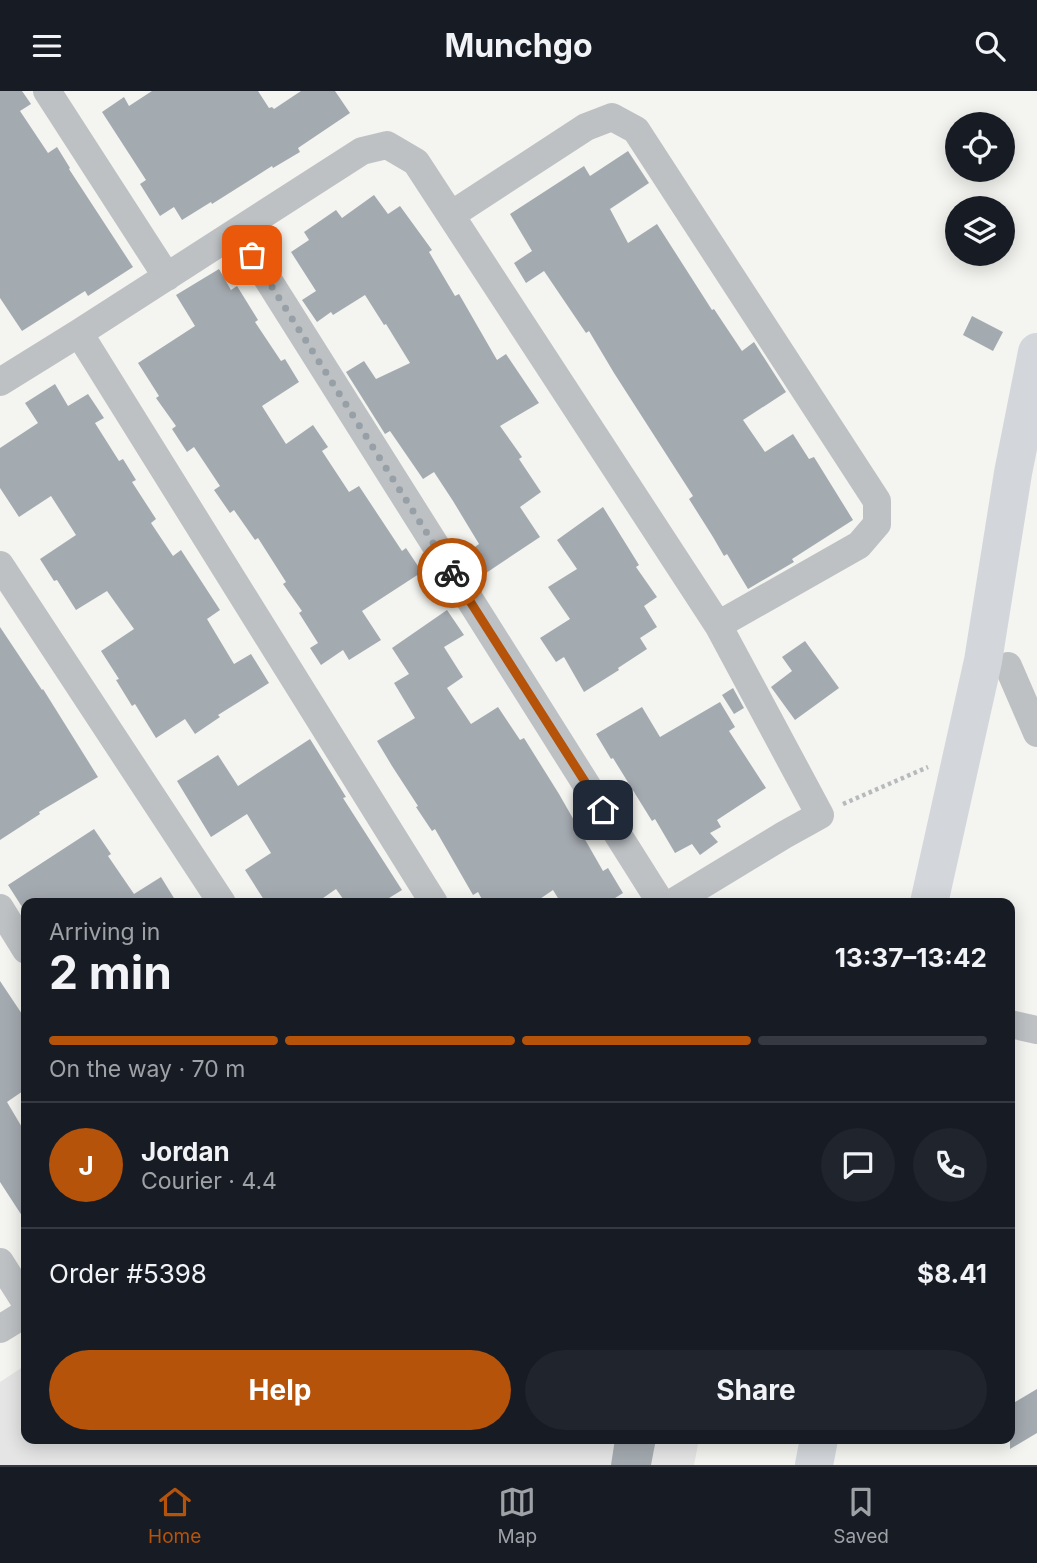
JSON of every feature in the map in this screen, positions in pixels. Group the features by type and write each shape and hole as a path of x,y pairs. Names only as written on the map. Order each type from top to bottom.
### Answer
{"street":[{"path":"47,91 167,277"},
{"path":"450,215 586,127 612,117 636,130 877,501 877,524 859,545 718,625"},
{"path":"0,382 362,151 387,145 416,162 718,625 820,815 679,898"},
{"path":"238,232 658,898"},
{"path":"79,333 431,898"},
{"path":"930,898 983,661 1013,473 1037,352"},
{"path":"0,565 219,898"},
{"path":"1008,666 1037,733"},
{"path":"0,908 21,942"},
{"path":"1015,1025 1037,1030"},
{"path":"0,1262 21,1295"},
{"path":"0,1329 21,1316"},
{"path":"814,1465 818,1444"}],"path":[{"path":"820,815 963,751"}],"shaded area":[{"path":"21,1368 21,1444 698,1444 694,1465 0,1465 0,1382"}],"building":[{"path":"0,91 22,91 31,104 20,111 48,153 57,147 133,267 88,296 85,291 22,331 0,298"},
{"path":"152,91 258,91 269,108 274,109 301,91 335,91 350,113 298,148 300,152 182,220 174,207 160,216 140,184 146,180 102,112 124,97 129,106"},
{"path":"628,151 649,183 610,209 628,243 657,224 712,310 714,309 742,351 754,342 786,392 743,420 765,452 793,434 809,459 814,457 853,520 792,559 794,562 748,589 727,554 724,556 689,499 693,496 589,331 586,333 544,271 526,283 514,263 532,251 510,214 584,166 590,176"},
{"path":"374,195 388,214 400,206 432,250 429,252 455,296 459,294 497,360 506,354 539,403 500,426 522,457 519,459 541,492 520,507 540,537 477,579 462,556 479,544 453,501 434,472 423,479 390,431 385,434 346,372 364,361 376,379 410,363 386,324 384,325 365,295 317,322 302,300 316,291 291,252 309,240 304,232 336,210 342,218"},
{"path":"219,269 231,290 237,286 258,320 255,322 281,361 285,359 299,382 262,406 286,444 313,425 328,447 322,451 349,492 359,486 402,551 406,548 422,572 362,611 381,640 349,660 343,650 321,665 310,648 318,643 299,613 302,611 283,584 286,582 258,538 255,540 234,510 230,513 214,490 220,486 194,447 187,452 172,429 176,426 156,398 159,396 138,363 195,326 176,295"},
{"path":"972,316 1003,332 993,351 963,335"},
{"path":"55,384 68,406 88,394 104,418 95,423 119,461 123,459 136,480 132,482 156,519 151,523 173,556 181,550 220,610 207,619 234,664 251,654 269,683 218,715 220,717 195,734 185,719 156,738 135,704 132,706 101,651 134,629 107,591 76,610 40,559 76,535 51,496 19,517 0,488 0,448 38,423 25,403"},
{"path":"603,507 639,565 636,567 657,597 644,606 657,627 640,638 647,649 584,692 564,657 556,662 540,638 570,619 548,587 577,569 557,540"},
{"path":"447,610 464,635 444,647 463,677 447,688 471,724 498,707 520,740 524,738 603,871 608,868 623,893 615,898 558,898 553,890 541,898 481,898 478,892 473,895 435,829 432,831 416,807 418,806 377,741 415,718 394,683 409,674 392,648"},
{"path":"0,627 98,777 39,812 40,814 0,840"},
{"path":"805,641 839,688 795,720 771,687 792,671 782,657"},
{"path":"733,688 744,708 734,714 722,695"},
{"path":"720,702 735,727 729,731 766,788 717,820 721,827 710,833 718,842 700,855 692,844 675,853 655,819 652,821 596,734 642,707 660,737"},
{"path":"310,739 346,797 343,798 402,890 389,898 342,898 336,889 323,898 263,898 245,870 271,853 247,814 211,837 177,781 218,755 238,786"},
{"path":"94,829 111,854 108,856 134,894 161,877 174,898 21,898 21,905 8,885"},
{"path":"0,981 21,1012 21,1092 7,1102 21,1126 21,1214 0,1182"},
{"path":"1037,1389 1037,1433 1010,1449 1010,1444 1015,1444 1015,1402"},
{"path":"614,1444 655,1444 651,1465 611,1465"}],"way so far":[{"path":"252,255 452,573"}],"route":[{"path":"452,573 603,810"}]}
